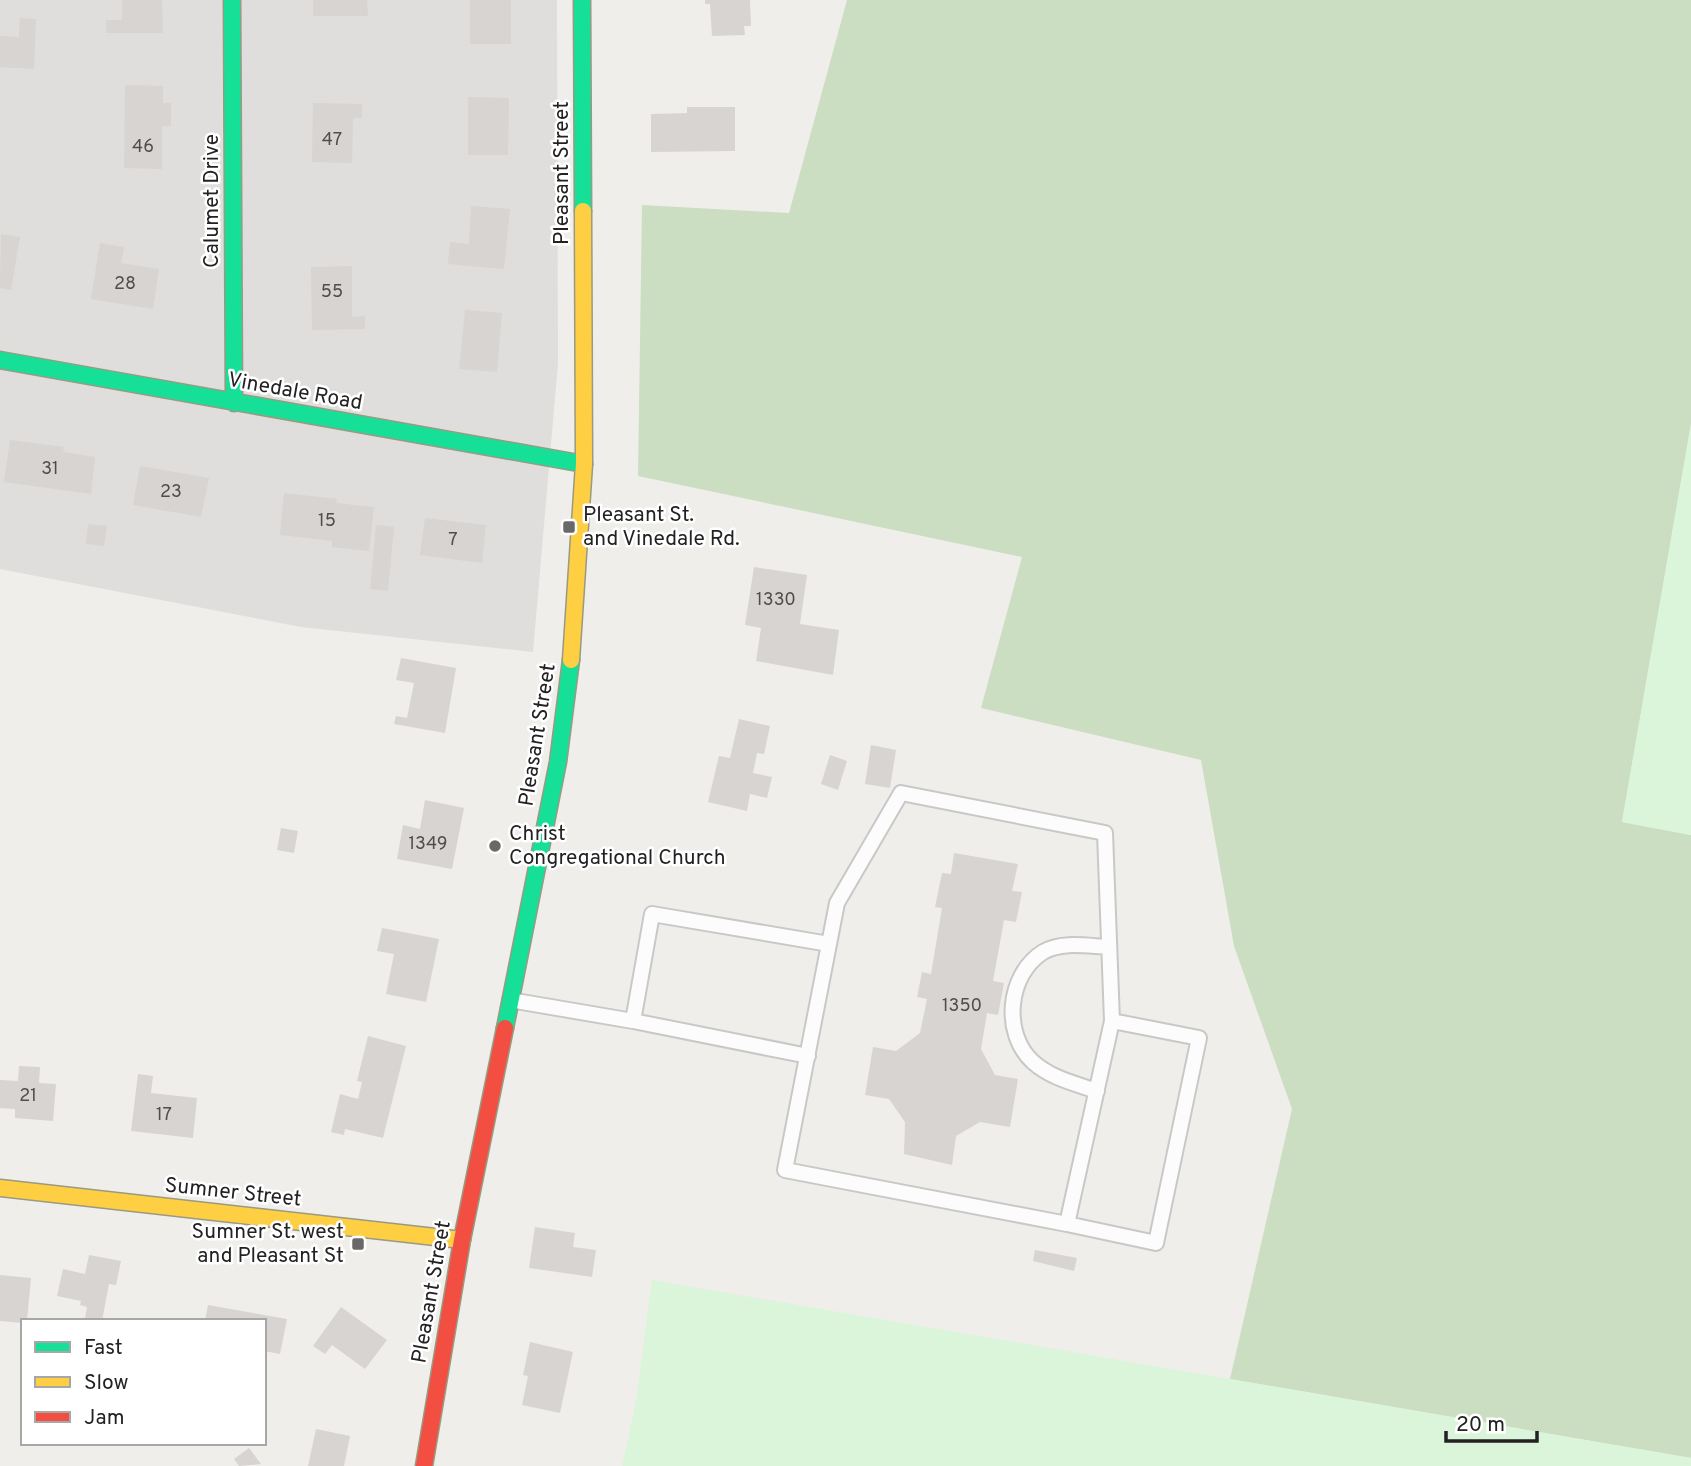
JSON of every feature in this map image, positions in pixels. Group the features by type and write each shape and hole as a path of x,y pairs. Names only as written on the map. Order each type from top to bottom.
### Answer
{"main road":[{"name":"Calumet Drive","path":"232,0 234,402"},
{"name":"Pleasant Street","path":"424,1466 462,1240 558,762 573,647 584,464 582,0"},
{"name":"Vinedale Road","path":"0,360 584,464"},
{"name":"Sumner Street","path":"0,1188 462,1240"}],"lane":[{"path":"1067,1224 1112,1021 1105,832 901,793 837,903 785,1170 1156,1242 1199,1038 1112,1021"},
{"path":"633,1021 652,914 830,944"},
{"path":"1097,1091 1053,1077 1031,1060 1016,1041 1011,1014 1015,992 1026,970 1044,952 1066,945 1108,947"},
{"path":"510,1000 808,1056"}],"shaded area":[{"path":"0,0 557,0 558,363 533,652 301,627 0,569"}],"green space":[{"path":"847,0 1691,0 1691,424 1622,822 1691,835 1691,1458 1230,1379 1292,1109 1234,946 1201,760 981,708 1022,557 638,476 642,205 789,213"},
{"path":"1691,424 1691,835 1622,822"},
{"path":"652,1280 1691,1458 1691,1466 622,1466 636,1401"}],"building":[{"path":"122,0 162,0 163,33 106,33 106,20 122,20"},
{"path":"313,0 367,0 368,16 313,16"},
{"path":"470,0 511,0 511,44 470,44"},
{"path":"705,0 750,0 751,26 744,26 745,35 712,36 710,4 705,4"},
{"path":"20,18 36,19 34,69 0,67 0,36 19,37"},
{"path":"125,85 163,86 163,103 171,103 171,126 162,126 162,169 124,168"},
{"path":"468,97 509,98 508,155 468,155"},
{"path":"313,103 362,104 362,118 353,118 352,163 312,162"},
{"path":"687,107 735,107 735,151 651,152 651,114 687,113"},
{"path":"471,206 510,209 504,269 448,264 450,242 469,244"},
{"path":"1,234 20,237 11,290 0,288"},
{"path":"100,243 124,247 121,263 159,269 153,309 91,299"},
{"path":"352,266 352,317 365,316 365,329 312,330 311,267"},
{"path":"465,310 502,313 497,372 459,369"},
{"path":"10,440 64,447 63,452 95,457 91,494 4,482"},
{"path":"140,466 209,478 201,517 133,505"},
{"path":"284,493 337,499 336,503 374,507 369,551 332,547 332,541 280,535"},
{"path":"425,518 486,525 482,563 420,555"},
{"path":"88,524 107,526 104,546 86,544"},
{"path":"376,525 394,527 388,591 370,589"},
{"path":"754,567 807,575 800,624 839,630 833,675 756,661 761,628 745,625"},
{"path":"401,658 456,668 445,733 394,724 396,716 407,718 414,683 396,680"},
{"path":"739,719 770,726 764,754 757,753 753,773 772,777 767,798 750,794 747,811 708,802 719,756 730,758"},
{"path":"871,745 896,750 890,788 865,784"},
{"path":"830,755 847,761 838,790 821,784"},
{"path":"425,800 464,808 452,869 397,859 403,825 420,829"},
{"path":"281,828 298,831 294,853 277,850"},
{"path":"954,853 1018,864 1012,891 1022,892 1016,922 1004,920 993,981 1004,983 998,1015 987,1013 981,1049 995,1075 1018,1079 1010,1127 980,1122 956,1136 952,1165 904,1154 905,1122 889,1099 865,1095 873,1047 896,1051 920,1033 927,999 917,997 922,972 931,974 942,908 935,907 942,873 951,874"},
{"path":"382,928 439,939 426,1002 386,994 394,954 377,951"},
{"path":"368,1036 406,1046 383,1138 345,1129 344,1135 331,1132 340,1094 358,1099 362,1082 357,1081"},
{"path":"19,1066 40,1067 39,1083 56,1084 53,1121 15,1118 15,1109 0,1108 0,1080 18,1081"},
{"path":"138,1074 153,1076 151,1093 197,1098 193,1138 131,1131"},
{"path":"535,1227 575,1233 573,1247 596,1250 592,1277 529,1268"},
{"path":"1035,1250 1077,1258 1074,1271 1033,1261"},
{"path":"89,1255 121,1261 116,1285 109,1284 102,1319 85,1318 87,1307 80,1305 81,1301 57,1296 63,1269 85,1274"},
{"path":"0,1275 31,1278 27,1319 21,1319 21,1323 0,1321"},
{"path":"208,1305 287,1319 280,1354 266,1351 266,1319 205,1319"},
{"path":"341,1307 387,1340 365,1369 332,1345 325,1354 313,1346"},
{"path":"530,1342 573,1352 560,1413 522,1405 528,1376 523,1375"},
{"path":"316,1429 350,1436 344,1466 308,1466"},
{"path":"249,1448 261,1464 239,1466 234,1459"}],"traffic: fast":[{"path":"232,0 234,403"},
{"path":"582,0 583,211"},
{"path":"0,360 584,464"},
{"path":"505,1028 558,762 571,660"}],"traffic: slow":[{"path":"571,660 584,464 583,211"},
{"path":"0,1188 462,1240"}],"traffic: jam":[{"path":"424,1466 462,1240 505,1028"}],"place":[{"name":"Pleasant St. and Vinedale Rd.","path":"569,527"},
{"name":"Christ Congregational Church","path":"495,846"},
{"name":"Sumner St. west and Pleasant St","path":"358,1244"}]}
